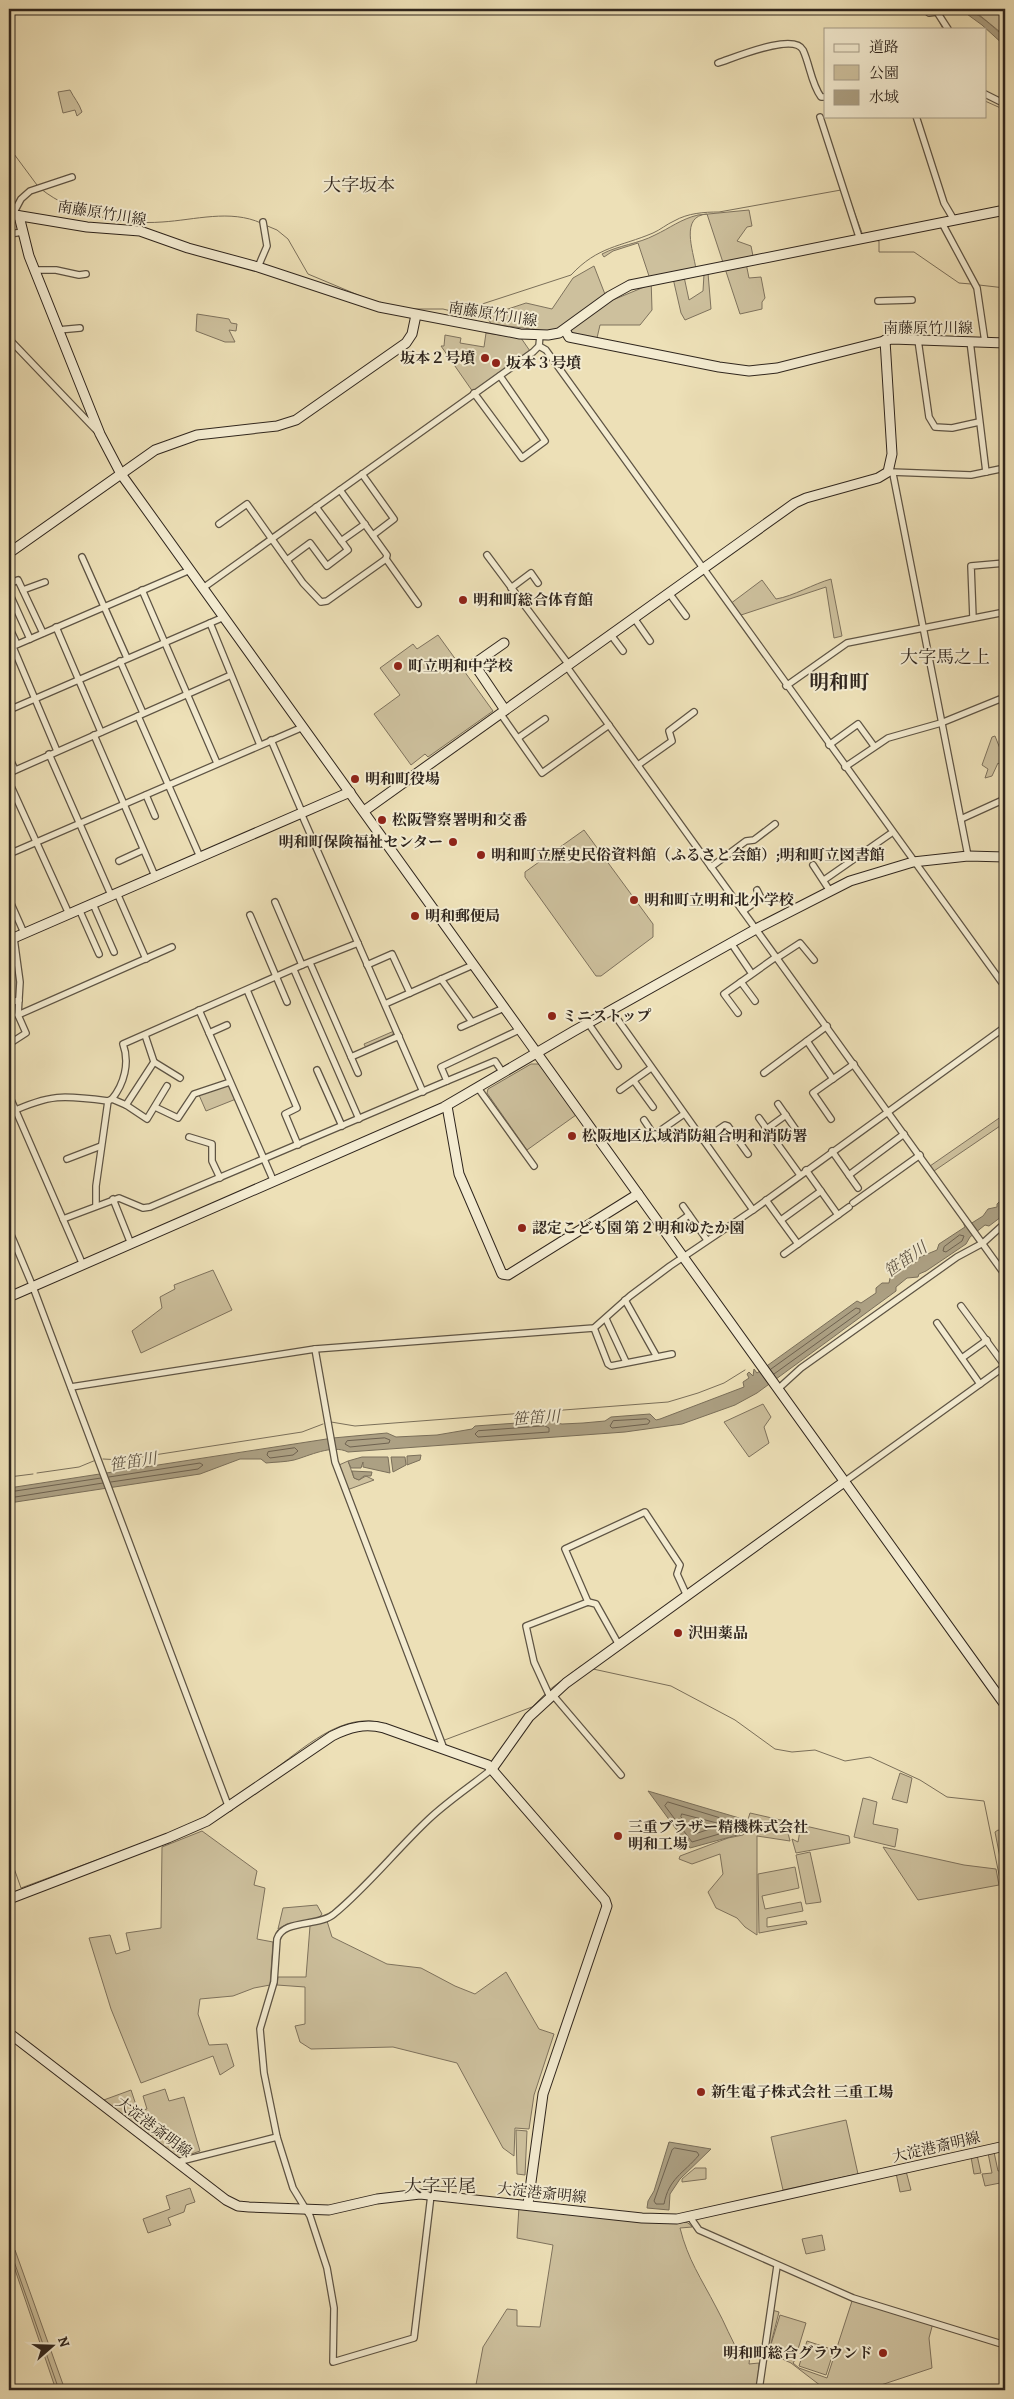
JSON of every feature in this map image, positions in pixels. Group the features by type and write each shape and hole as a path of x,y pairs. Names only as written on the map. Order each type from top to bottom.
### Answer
{"street":[{"path":"932,10 947,28"},
{"path":"718,63 783,43 796,43 802,48 816,90 821,97 824,97"},
{"path":"986,94 1005,104"},
{"path":"820,117 860,240"},
{"path":"917,118 944,203 954,220"},
{"path":"72,177 30,190 21,199 14,215 100,434 121,474 1005,1705"},
{"path":"564,330 610,296 630,285 1005,210"},
{"name":"南藤原竹川線","path":"14,215 50,219 86,227 130,228 202,253 258,267 379,308 486,329 540,336 551,335 564,330 570,337 719,367 749,371 777,368 884,340 1005,343"},
{"path":"942,223 977,288 985,342"},
{"path":"258,267 267,246 264,224"},
{"path":"9,234 22,232"},
{"path":"34,270 56,270 79,275 86,274"},
{"path":"878,301 912,300"},
{"path":"9,554 155,450 181,439 207,433 277,426 296,420 406,344 412,334 416,315"},
{"path":"58,330 80,328"},
{"path":"203,588 500,376 539,346 540,336"},
{"path":"9,339 50,385 100,434"},
{"path":"884,340 892,454 890,472 968,856"},
{"path":"918,340 929,417 935,427 952,428 979,422"},
{"path":"970,341 986,472"},
{"path":"539,346 546,350 786,686 1005,987"},
{"path":"474,393 522,458 546,441 500,376"},
{"path":"364,811 800,500 878,478 890,472 971,475 1005,468"},
{"path":"362,474 394,519 373,535"},
{"path":"340,490 373,535 386,555 386,559 418,604"},
{"path":"219,524 247,504 320,602 327,601 386,559"},
{"path":"287,560 310,543 327,566 348,550 316,507"},
{"path":"341,541 365,524"},
{"path":"487,555 1005,1274"},
{"path":"82,557 127,658"},
{"path":"972,618 972,566 1005,563"},
{"path":"13,646 190,570"},
{"path":"510,588 531,573 538,583"},
{"path":"9,584 18,580 43,633"},
{"path":"23,590 45,582"},
{"path":"142,590 217,764"},
{"path":"669,593 686,616"},
{"path":"11,597 30,639"},
{"path":"786,686 847,643 1005,612"},
{"path":"9,710 224,617"},
{"path":"634,618 650,641"},
{"path":"210,623 260,745"},
{"path":"56,627 101,732"},
{"path":"9,628 13,646 57,751"},
{"path":"611,635 623,651"},
{"path":"504,643 474,664 518,738 542,773 610,725"},
{"path":"120,661 200,857"},
{"path":"9,757 12,771 231,675"},
{"path":"845,767 888,738 941,723 1005,697"},
{"path":"638,765 672,741 669,731 694,712"},
{"path":"518,738 545,719"},
{"path":"829,745 858,724 874,746"},
{"path":"9,854 303,727"},
{"path":"94,735 155,876"},
{"path":"271,740 423,1092"},
{"path":"49,754 146,959"},
{"path":"9,782 69,914"},
{"path":"9,1044 26,1033 18,1015 20,982 11,939 350,792"},
{"path":"146,795 155,816"},
{"path":"961,819 1005,799"},
{"path":"710,867 746,841 754,840 775,824"},
{"path":"824,880 890,834"},
{"path":"119,861 143,850"},
{"path":"9,1297 447,1106 588,1022 756,929 830,891 877,871 913,862 968,856 1005,857"},
{"path":"812,865 830,891"},
{"path":"743,911 761,898 757,890"},
{"path":"9,899 24,933"},
{"path":"275,902 302,965"},
{"path":"92,904 114,952"},
{"path":"79,909 99,954"},
{"path":"250,915 287,1002"},
{"path":"96,1206 96,1186 101,1146 110,1100 121,1088 127,1055 124,1044 302,965 358,943"},
{"path":"731,943 750,971"},
{"path":"738,1013 724,994 741,982 800,943 814,960"},
{"path":"18,1015 172,947"},
{"path":"368,964 392,954 410,993"},
{"path":"9,966 17,963"},
{"path":"310,963 358,1073"},
{"path":"385,1004 473,964"},
{"path":"294,970 359,1119"},
{"path":"441,979 472,1022"},
{"path":"741,982 755,1001"},
{"path":"247,990 297,1108 285,1114 298,1145"},
{"path":"9,1003 19,1000"},
{"path":"461,1027 504,1008"},
{"path":"199,1010 274,1182"},
{"path":"610,1010 753,1210"},
{"path":"588,1022 618,1066"},
{"path":"209,1033 227,1026"},
{"path":"764,1073 827,1026"},
{"path":"71,1387 316,1349 594,1328 625,1300 707,1240 753,1210 1005,1026"},
{"path":"447,1081 442,1067 519,1030"},
{"path":"145,1035 154,1062 180,1078"},
{"path":"351,1057 398,1036"},
{"path":"807,1041 833,1079"},
{"path":"63,1219 113,1199 123,1199 143,1208 150,1207 495,1061 502,1073"},
{"path":"126,1105 154,1062"},
{"path":"830,1119 813,1093 854,1064"},
{"path":"620,1090 651,1068"},
{"path":"317,1070 342,1126"},
{"path":"634,1081 653,1107"},
{"path":"155,1107 178,1118 194,1094 230,1082"},
{"path":"9,1113 46,1098 74,1096 110,1100 126,1105 147,1119 167,1086"},
{"path":"478,1088 534,1166"},
{"path":"9,1095 83,1265"},
{"path":"778,1104 801,1136"},
{"path":"447,1106 459,1174 502,1274 508,1275 638,1194"},
{"path":"644,1120 654,1135 684,1114"},
{"path":"757,1136 786,1115"},
{"path":"759,1118 800,1175"},
{"path":"703,1140 725,1125 748,1154"},
{"path":"849,1174 904,1134"},
{"path":"189,1137 212,1144 212,1161 220,1178"},
{"path":"66,1159 101,1146"},
{"path":"832,1151 858,1188"},
{"path":"784,1254 920,1155"},
{"path":"806,1170 838,1215"},
{"path":"781,1220 820,1191"},
{"path":"113,1199 131,1244"},
{"path":"766,1200 798,1244"},
{"path":"683,1206 707,1240"},
{"path":"665,1232 689,1215"},
{"path":"778,1389 801,1368 957,1257 982,1242 1005,1223"},
{"path":"9,1230 33,1286 101,1465 227,1804"},
{"path":"625,1300 657,1357"},
{"path":"430,2195 414,2338 334,2362 334,2308 327,2268 310,2216 304,2210 293,2188 277,2137 264,2073 260,2029 274,1982 278,1933 288,1927 311,1923 334,1914 429,1820 492,1769 524,1723 549,1693 687,1596 1005,1366 961,1306"},
{"path":"606,1319 626,1362"},
{"path":"937,1324 980,1384"},
{"path":"594,1328 608,1364 611,1366 672,1354"},
{"path":"962,1358 987,1340"},
{"path":"316,1349 328,1430 335,1460 442,1744"},
{"path":"588,1602 565,1548 645,1512 680,1565 677,1574 687,1596"},
{"path":"619,1644 596,1604 588,1602 526,1626 534,1662 549,1693 621,1775"},
{"path":"9,1899 168,1838 207,1821 227,1804 314,1744 353,1727 369,1726 384,1728 442,1744 486,1764 605,1900 607,1906 543,2094 528,2204"},
{"name":"大淀港斎明線","path":"9,2033 226,2200 238,2206 329,2210 377,2199 420,2194 528,2204 662,2220 690,2217 1005,2146"},
{"path":"177,2162 277,2137"},
{"path":"690,2217 699,2230 853,2298 1005,2345"},
{"path":"759,2390 777,2266"}],"green space":[{"path":"972,9 992,9 1005,20 1005,36"},
{"path":"70,90 82,112 77,116 75,110 63,113 58,92"},
{"path":"749,210 752,226 747,227 737,241 751,246 753,256 745,258 749,278 761,277 765,298 762,302 762,309 740,314 707,214"},
{"path":"706,214 699,216 693,221 691,227 691,244 696,269 683,272 689,300 703,291 704,274 708,273 711,309 685,320 681,313 672,274 651,277 652,310 640,325 600,325 597,338 570,333 561,329 547,331 491,324 487,316 526,303 552,309 573,278 594,266 608,302 649,285 649,276 638,243 613,251 604,257 602,254 649,238 686,219"},
{"path":"197,314 229,319 231,323 237,324 236,331 229,330 235,342 225,342 196,331"},
{"path":"486,333 521,338 530,351 473,392 441,346 444,346 445,335 461,338 460,343 484,347"},
{"path":"831,579 842,636 834,638 826,587 738,616 730,604 762,580 776,599"},
{"path":"438,635 493,711 428,757 425,754 411,765 374,714 400,695 380,668 413,644 417,649"},
{"path":"995,736 1001,751 1005,750 1005,769 998,763 992,776 985,778 988,769 982,765 992,737"},
{"path":"584,830 653,924 653,937 601,976 596,976 525,877 525,872"},
{"path":"394,1031 392,1037 366,1048 364,1044"},
{"path":"531,1064 539,1064 576,1115 527,1150 487,1093 488,1089"},
{"path":"229,1084 236,1099 206,1111 199,1095"},
{"path":"1005,1114 1005,1132 1000,1126 934,1171 930,1166"},
{"path":"213,1270 232,1310 141,1353 132,1331 162,1308 160,1297 175,1289 174,1285"},
{"path":"763,1404 771,1417 764,1427 769,1443 749,1457 724,1422"},
{"path":"348,1461 354,1478 359,1480 366,1476 374,1480 347,1490 339,1465"},
{"path":"900,1773 912,1778 907,1803 892,1799"},
{"path":"863,1798 877,1802 873,1824 898,1829 895,1847 854,1837"},
{"path":"750,1813 785,1821 790,1841 757,1836 757,1935 745,1927 737,1918 716,1908 708,1892 723,1874 720,1854 692,1864 679,1859 680,1856 728,1838 743,1835"},
{"path":"801,1825 849,1836 850,1843 796,1853 792,1839 798,1842"},
{"path":"998,1830 1005,1832 1005,1883 995,1832"},
{"path":"202,1831 257,1871 254,1885 265,1888 257,1939 273,1942 270,1985 254,1988 233,1996 200,1999 198,2014 209,2045 227,2044 234,2066 220,2075 213,2056 141,2083 111,2009 89,1938 110,1935 116,1954 130,1950 126,1933 161,1928 162,1847"},
{"path":"883,1847 964,1865 996,1869 999,1885 918,1900"},
{"path":"810,1852 821,1902 806,1904 796,1855"},
{"path":"795,1867 799,1888 762,1896 765,1909 801,1902 803,1911 767,1918 767,1927 806,1921 807,1924 759,1933 758,1874"},
{"path":"317,1905 322,1914 318,1919 320,1923 327,1921 332,1937 387,1964 421,1968 475,1994 506,1972 539,2029 554,2034 534,2095 529,2129 515,2128 514,2156 503,2148 457,2063 393,2047 311,2049 300,2042 295,2026 305,2024 305,1987 277,1985 278,1977 306,1977 310,1926 308,1922 287,1924 278,1929 283,1908"},
{"path":"165,2089 169,2101 184,2097 200,2151 177,2159 101,2101 131,2090 138,2111 147,2109 143,2096"},
{"path":"846,2120 858,2174 783,2190 771,2137"},
{"path":"516,2130 527,2131 525,2175 517,2174"},
{"path":"994,2152 998,2171 1005,2170 1005,2182 985,2186 982,2174 992,2173 988,2153"},
{"path":"977,2155 981,2173 974,2174 971,2157"},
{"path":"695,2168 706,2168 706,2179 682,2182 682,2179"},
{"path":"906,2171 911,2190 900,2192 896,2173"},
{"path":"190,2188 195,2202 186,2205 184,2212 168,2218 171,2225 148,2233 143,2219 170,2209 166,2196"},
{"path":"519,2207 690,2224 692,2227 680,2228 687,2250 741,2356 750,2355 749,2364 759,2363 757,2390 475,2390 483,2347 507,2309 517,2310 517,2326 540,2327 553,2245 517,2238"},
{"path":"822,2235 825,2250 806,2254 802,2239"},
{"path":"15,2250 65,2390 56,2390 9,2252"},
{"name":"明和町総合グラウンド","path":"853,2298 933,2323 929,2338 932,2368 866,2390 823,2390 821,2386 791,2363 767,2352 772,2310 779,2312 769,2351 780,2315 806,2323 795,2359 773,2353 795,2360 793,2363 799,2368 827,2378"},
{"path":"807,2341 834,2350 826,2375 799,2366"}],"water":[{"path":"960,9 978,15 990,24 1005,37 1005,46 986,28"},
{"path":"1005,1196 1005,1214 989,1226 985,1225 970,1237 966,1244 919,1274 918,1277 907,1278 896,1287 896,1291 757,1393 735,1405 682,1424 625,1432 348,1452 335,1449 280,1462 266,1463 261,1459 240,1459 200,1474 9,1503 9,1488 333,1438 387,1433 396,1437 437,1435 472,1429 475,1426 546,1421 562,1424 583,1423 605,1421 611,1417 650,1414 656,1420 660,1419 744,1387 743,1382 749,1378 747,1374 749,1372 753,1376 754,1369 757,1373 857,1301 861,1303 876,1293 876,1288 882,1283 889,1283 890,1278 899,1272 897,1268 901,1271 920,1257 937,1250 939,1244 965,1227 963,1222 967,1226 983,1216 988,1209 997,1207 997,1204"},
{"path":"421,1455 420,1460 407,1465 407,1456"},
{"path":"362,1457 388,1457 390,1473 363,1467 363,1462 361,1468 351,1468 348,1461"},
{"path":"391,1457 405,1457 406,1465 393,1472"},
{"path":"352,1471 372,1472 371,1476 364,1476 359,1480 354,1478"},
{"path":"648,1791 746,1820 741,1834 690,1848"},
{"path":"669,2142 711,2149 680,2179 670,2194 669,2210 647,2208 648,2201 654,2191"}],"waterway":[{"path":"936,15 942,28"},
{"path":"986,101 1005,110"},
{"path":"9,142 14,154 37,185"},
{"path":"41,189 68,206 114,220 146,223 225,216 249,219 261,223"},
{"path":"470,308 571,275 581,265 600,253 653,233 685,216 719,212 841,190"},
{"path":"851,203 862,233"},
{"path":"265,225 277,230 288,239 308,274 370,300"},
{"path":"875,240 879,241 879,252 914,252 959,283 971,284"},
{"path":"979,285 1005,288"},
{"path":"413,309 443,309 459,313"},
{"name":"笹笛川","path":"331,1422 355,1426 668,1402 724,1383 745,1370"},
{"name":"笹笛川","path":"103,1459 122,1460 302,1432 323,1424"},
{"path":"37,1473 79,1467 96,1460"},
{"path":"9,1477 33,1474"},
{"path":"549,1690 581,1666"},
{"path":"593,1669 671,1686 735,1720 775,1749 792,1752 815,1750 845,1761 870,1757 920,1780 947,1797 984,1801 1005,1904"},
{"path":"442,1741 532,1707 546,1693"},
{"path":"269,1773 309,1743 339,1727 354,1722 370,1721 386,1724"},
{"path":"397,1728 438,1742"},
{"path":"194,1822 208,1815"},
{"path":"9,1854 21,1888 167,1834"},
{"path":"9,2247 59,2390"}],"place":[{"name":"坂本２号墳","path":"485,358"},
{"name":"坂本３号墳","path":"496,363"},
{"name":"明和町総合体育館","path":"463,600"},
{"name":"町立明和中学校","path":"398,666"},
{"name":"明和町役場","path":"355,779"},
{"name":"松阪警察署明和交番","path":"382,820"},
{"name":"明和町保険福祉センター","path":"453,842"},
{"name":"明和町立歴史民俗資料館（ふるさと会館）;明和町立図書館","path":"481,855"},
{"name":"明和町立明和北小学校","path":"634,900"},
{"name":"明和郵便局","path":"415,916"},
{"name":"ミニストップ","path":"552,1016"},
{"name":"松阪地区広域消防組合明和消防署","path":"572,1136"},
{"name":"認定こども園 第２明和ゆたか園","path":"522,1228"},
{"name":"沢田薬品","path":"678,1633"},
{"name":"三重ブラザー精機株式会社 明和工場","path":"618,1836"},
{"name":"新生電子株式会社 三重工場","path":"701,2092"},
{"name":"明和町総合グラウンド","path":"883,2353"}],"district":[{"name":"大字坂本","path":"359,185"},
{"name":"大字馬之上","path":"945,657"},
{"name":"明和町","path":"839,682"},
{"name":"大字平尾","path":"440,2186"}]}
